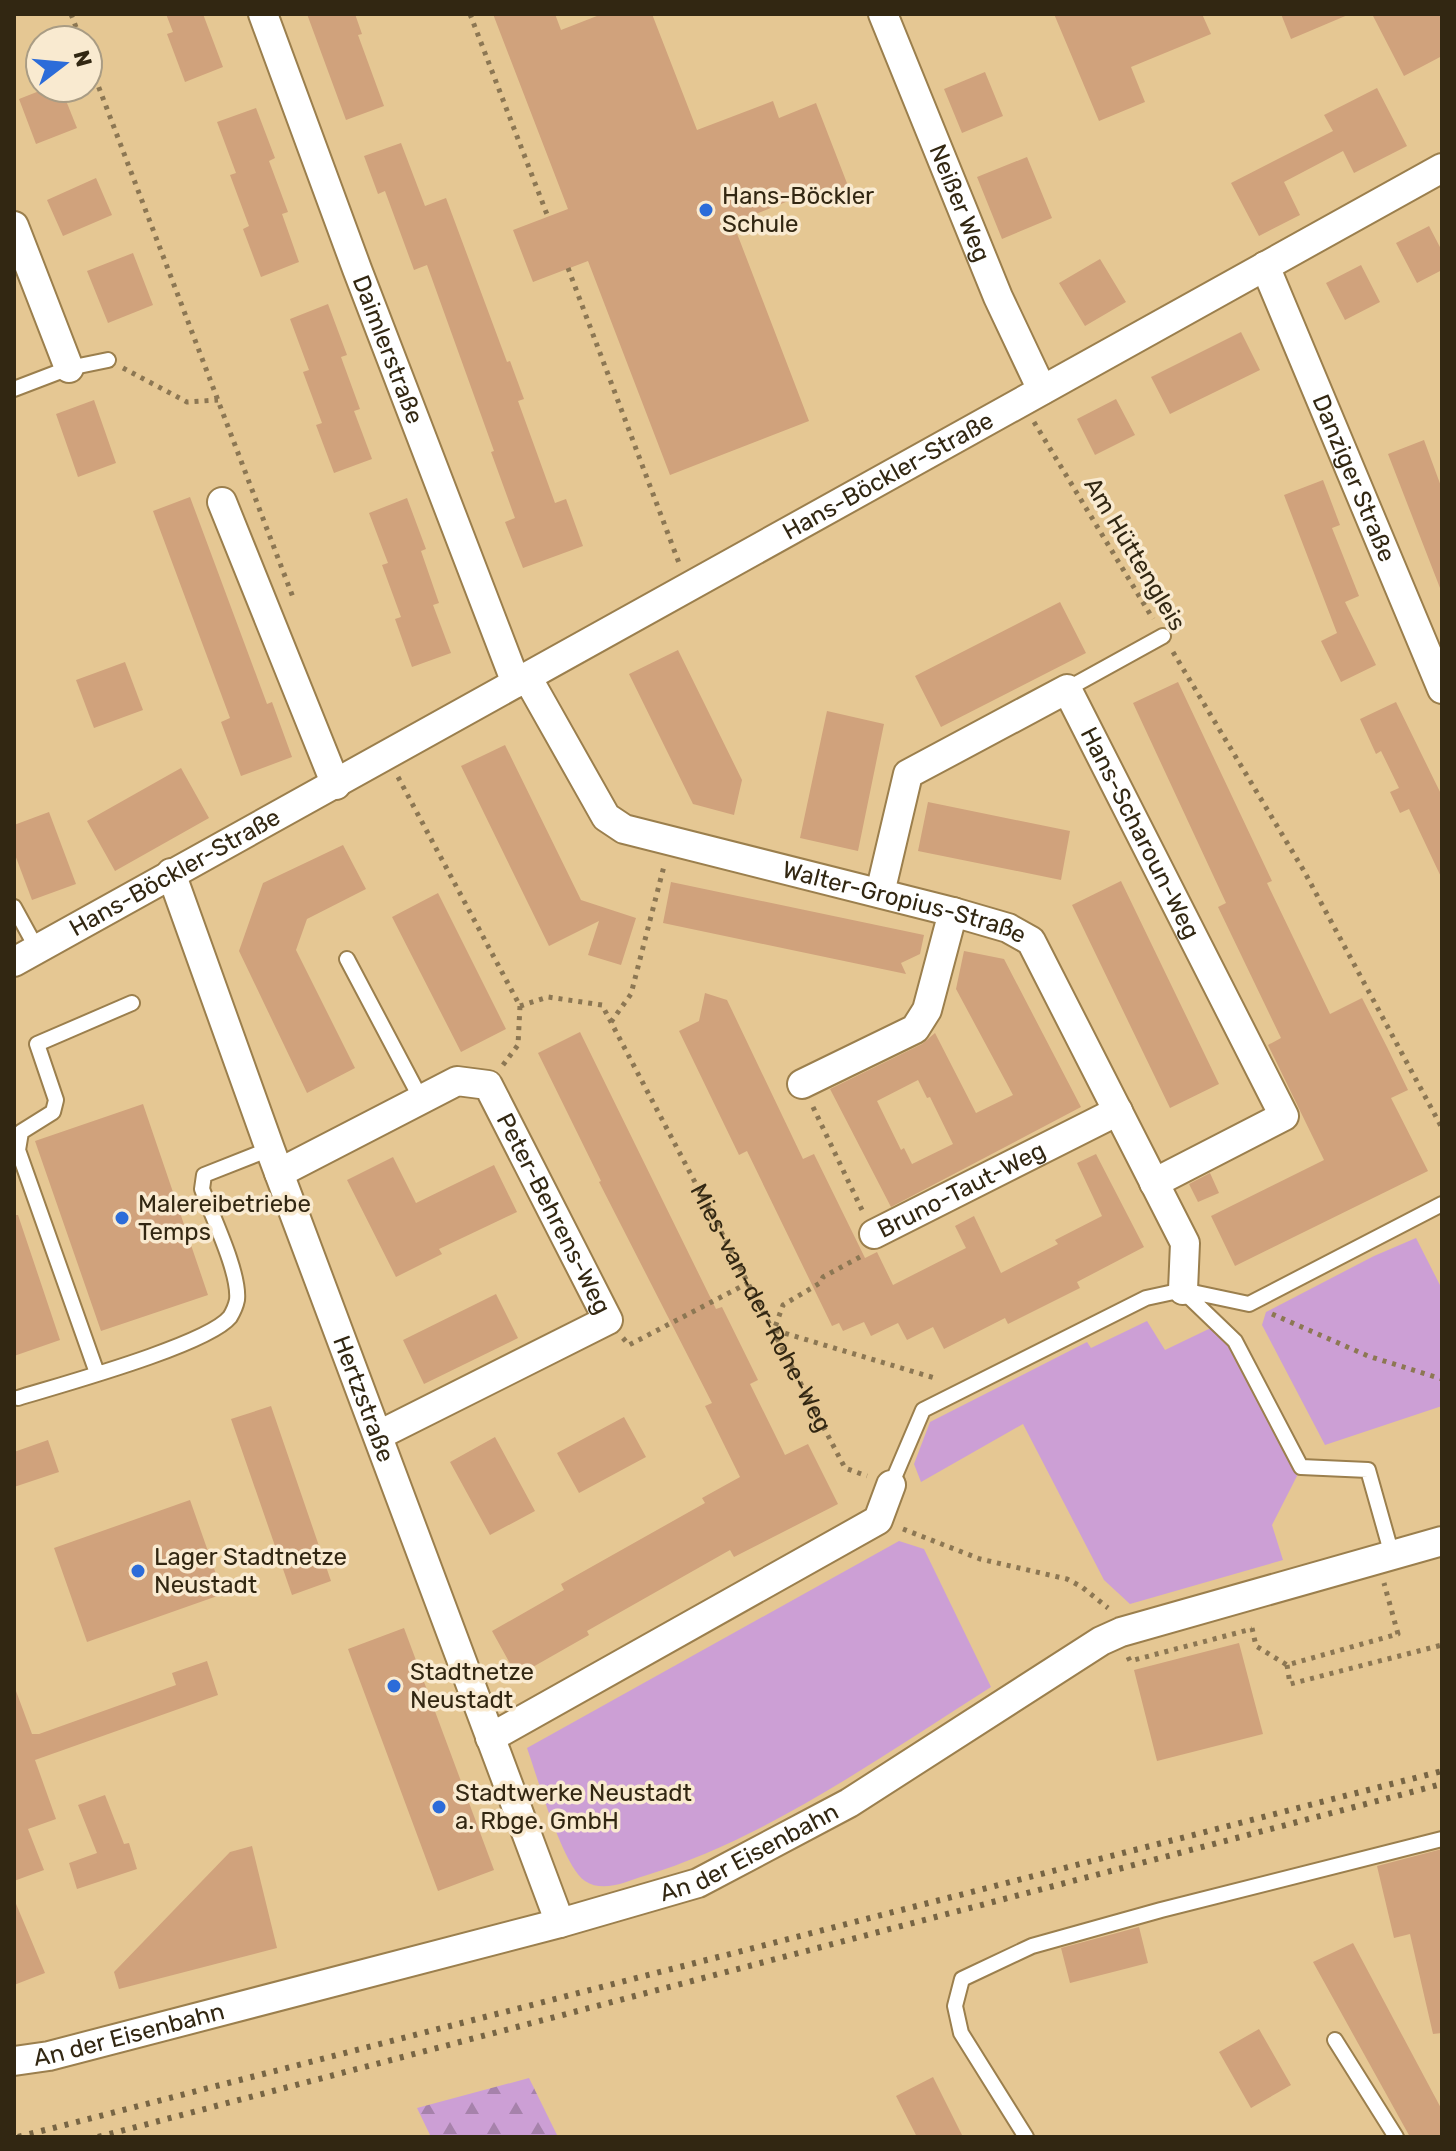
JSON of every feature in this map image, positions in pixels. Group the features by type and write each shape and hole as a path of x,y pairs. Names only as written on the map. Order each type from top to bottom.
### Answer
{"street":[{"name":"Daimlerstraße","path":"263,14 357,269 521,680"},
{"name":"Neißer Weg","path":"883,14 998,297 1042,390"},
{"name":"Hans-Böckler-Straße","path":"26,956 1442,168"},
{"path":"14,226 69,368"},
{"name":"Danziger Straße","path":"1265,266 1442,689"},
{"path":"222,502 336,785"},
{"name":"Walter-Gropius-Straße","path":"521,680 606,817 624,829 953,912 1008,928 1031,941 1185,1243 1183,1290"},
{"path":"880,893 908,774 1067,689"},
{"name":"Hans-Scharoun-Weg","path":"1067,689 1284,1116 1154,1183"},
{"name":"Hertzstraße","path":"171,873 275,1161 560,1923"},
{"path":"802,1084 915,1029 927,1010 953,912"},
{"name":"Peter-Behrens-Weg","path":"275,1161 457,1081 488,1085 608,1320 379,1435"},
{"name":"Bruno-Taut-Weg","path":"874,1234 1118,1111"},
{"path":"490,1738 878,1520 891,1485"},
{"name":"An der Eisenbahn","path":"14,2061 64,2052 560,1923 698,1883 849,1803 1101,1641 1121,1632 1442,1541"}],"lane":[{"path":"14,389 69,368 108,360"},
{"path":"1067,689 1163,636"},
{"path":"14,907 26,956"},
{"path":"347,959 421,1099"},
{"path":"97,1373 16,1150 21,1132 53,1112 56,1100 37,1044 132,1003"},
{"path":"18,1398 180,1346 230,1317 237,1303 237,1283 202,1189 204,1175 275,1161"},
{"path":"891,1485 923,1410 1146,1298 1183,1290 1249,1304 1442,1204"},
{"path":"1183,1290 1235,1341 1301,1467 1368,1470 1385,1557"},
{"path":"1026,2137 961,2033 955,2006 962,1979 1032,1946 1442,1839"},
{"path":"1335,2040 1396,2137"}],"path":[{"path":"470,14 548,217"},
{"path":"104,101 297,608"},
{"path":"568,268 688,586"},
{"path":"108,360 187,402 218,400"},
{"name":"Am Hüttengleis","path":"1031,417 1304,871 1442,1128"},
{"path":"386,755 520,1006 518,1045 488,1085"},
{"path":"611,1022 631,994 670,841"},
{"name":"Mies-van-der-Rohe-Weg","path":"520,1006 548,997 602,1005 845,1468 891,1485"},
{"name":"Bruno-Taut-Weg","path":"802,1084 874,1234"},
{"path":"874,1234 862,1256 823,1277 820,1283 783,1305 774,1330 969,1388"},
{"path":"608,1320 629,1345 748,1283"},
{"path":"1249,1304 1368,1356 1442,1379"},
{"path":"878,1520 980,1559 1067,1579 1082,1587 1113,1612 1130,1661 1252,1629 1256,1646 1287,1665 1398,1634 1385,1557"},
{"path":"1287,1665 1290,1684 1442,1645"}],"green space":[{"path":"1416,1238 1442,1289 1442,1406 1325,1445 1262,1325 1266,1312 1374,1256"},
{"path":"1147,1321 1165,1350 1215,1326 1231,1344 1298,1474 1272,1525 1283,1560 1130,1604 1104,1580 1023,1424 921,1482 914,1464 930,1422 1087,1342 1091,1348"},
{"path":"899,1541 924,1549 991,1687 823,1793 736,1840 691,1860 622,1883 599,1886 585,1881 568,1858 560,1840 527,1748"},
{"path":"529,2078 558,2137 431,2137 417,2108"}],"building":[{"path":"166,14 203,14 223,67 185,82 167,34 173,32"},
{"path":"307,14 355,14 362,34 358,35 384,106 346,120"},
{"path":"493,14 555,14 561,30 602,14 652,14 697,130 773,101 779,118 816,103 850,191 811,206 806,194 733,223 809,421 670,475 588,261 533,282 513,230 568,209"},
{"path":"1054,14 1202,14 1211,34 1131,67 1145,102 1099,121"},
{"path":"1281,14 1350,14 1291,39"},
{"path":"1372,14 1442,14 1442,56 1404,76"},
{"path":"985,72 1003,116 962,133 944,89"},
{"path":"1377,88 1407,146 1354,173 1343,151 1284,182 1300,215 1259,236 1231,183 1333,131 1324,115"},
{"path":"24,97 24,104 67,104 77,128 36,144 19,99"},
{"path":"256,108 275,158 269,161 288,212 282,214 299,262 261,277 243,229 249,226 230,175 236,173 217,122"},
{"path":"401,143 425,206 446,198 507,362 510,361 524,399 518,401 555,503 566,499 583,546 523,568 505,522 515,518 491,452 494,451 427,265 414,270 385,191 378,194 364,156"},
{"path":"1027,157 1052,218 1002,239 977,177"},
{"path":"96,178 112,215 63,236 47,200"},
{"path":"1429,226 1442,251 1442,270 1417,283 1396,243"},
{"path":"133,253 153,305 108,323 87,271"},
{"path":"1100,259 1126,302 1085,326 1059,283"},
{"path":"1361,265 1380,302 1345,320 1326,283"},
{"path":"328,304 347,355 341,357 360,409 354,411 372,459 334,473 316,425 322,423 303,372 309,370 290,319"},
{"path":"1241,332 1260,370 1170,414 1151,377"},
{"path":"1116,399 1135,435 1095,455 1077,419"},
{"path":"94,400 116,463 78,477 56,414"},
{"path":"1424,440 1442,489 1440,588 1388,454"},
{"path":"1323,480 1340,525 1332,528 1359,596 1345,602 1376,665 1341,682 1321,641 1337,633 1284,495"},
{"path":"190,497 267,704 272,702 292,757 241,776 221,722 230,718 153,511"},
{"path":"407,498 426,549 421,551 439,603 433,605 451,653 412,667 395,619 401,617 382,565 388,563 369,513"},
{"path":"1060,602 1086,653 941,727 915,676"},
{"path":"678,650 742,780 734,815 693,804 629,674"},
{"path":"125,662 143,710 94,728 76,680"},
{"path":"1178,682 1272,881 1267,883 1330,1014 1362,998 1408,1090 1391,1098 1428,1171 1235,1266 1211,1216 1324,1160 1268,1045 1281,1038 1218,907 1226,903 1133,703"},
{"path":"1396,702 1442,796 1442,879 1409,809 1400,813 1390,792 1399,788 1381,751 1376,754 1360,719"},
{"path":"827,711 884,724 858,851 800,838"},
{"path":"505,745 581,900 636,918 621,965 588,955 599,921 549,946 461,766"},
{"path":"181,768 209,818 115,871 87,821"},
{"path":"928,802 1070,831 1061,880 918,851"},
{"path":"49,812 76,884 32,900 14,852 14,825"},
{"path":"343,845 366,889 307,919 296,950 355,1068 307,1093 239,951 263,883"},
{"path":"1121,881 1219,1084 1170,1108 1072,905"},
{"path":"671,882 924,935 920,954 901,963 906,974 663,923"},
{"path":"438,893 506,1029 461,1052 392,917"},
{"path":"964,951 1004,959 1081,1107 891,1207 830,1089 922,1044 935,1033 976,1113 1013,1095 956,989","holes":["918,1080 927,1098 930,1097 953,1144 912,1164 904,1148 901,1150 877,1101"]},
{"path":"705,993 727,1000 803,1159 814,1154 865,1258 877,1252 893,1285 966,1248 955,1226 974,1216 1001,1273 1058,1244 1055,1240 1102,1216 1077,1163 1096,1154 1144,1247 1077,1282 1080,1288 1008,1324 1005,1318 944,1349 933,1327 907,1340 898,1323 871,1336 864,1322 843,1331 839,1323 832,1326 747,1151 739,1155 679,1031 699,1021"},
{"path":"580,1032 716,1309 722,1307 758,1380 750,1384 785,1455 808,1444 838,1504 734,1557 730,1550 587,1631 589,1635 517,1676 492,1631 564,1590 561,1584 705,1503 702,1498 740,1477 705,1406 712,1403 599,1182 538,1053"},
{"name":"Malereibetriebe Temps","path":"143,1104 208,1295 101,1331 35,1141"},
{"path":"393,1157 416,1203 494,1165 517,1212 439,1249 442,1254 396,1277 347,1180"},
{"path":"1210,1173 1219,1193 1198,1202 1189,1184"},
{"path":"14,1215 18,1215 60,1340 14,1356"},
{"path":"496,1294 518,1338 424,1384 403,1340"},
{"path":"271,1406 331,1581 292,1595 231,1419"},
{"path":"624,1417 646,1457 579,1493 557,1453"},
{"path":"495,1437 535,1511 490,1535 450,1462"},
{"path":"48,1440 59,1472 14,1487 14,1452"},
{"name":"Lager Stadtnetze Neustadt","path":"190,1500 223,1594 87,1642 54,1548"},
{"name":"Stadtwerke Neustadt a. Rbge. GmbH","path":"404,1628 494,1870 438,1891 348,1649"},
{"path":"1239,1643 1263,1734 1157,1761 1134,1670"},
{"path":"207,1661 218,1695 35,1760 56,1819 28,1829 44,1870 14,1881 14,1691 32,1734 39,1734 176,1685 172,1673"},
{"path":"105,1795 124,1844 129,1843 137,1869 77,1889 69,1863 97,1853 78,1805"},
{"path":"252,1846 277,1948 119,1989 114,1972 230,1852"},
{"path":"1442,1849 1442,2033 1433,2034 1410,1934 1394,1938 1377,1866"},
{"path":"14,1899 45,1973 14,1985"},
{"path":"1139,1927 1148,1963 1070,1983 1061,1948"},
{"path":"1353,1943 1442,2110 1442,2137 1410,2137 1313,1962"},
{"path":"1259,2029 1291,2085 1251,2108 1219,2052"},
{"path":"933,2077 963,2137 917,2137 896,2096"}],"railway":[{"path":"18,2137 1442,1771"},
{"path":"98,2137 1442,1784"}],"place":[{"name":"Hans-Böckler Schule","path":"706,210"},
{"name":"Malereibetriebe Temps","path":"122,1218"},
{"name":"Lager Stadtnetze Neustadt","path":"138,1571"},
{"name":"Stadtnetze Neustadt","path":"394,1686"},
{"name":"Stadtwerke Neustadt a. Rbge. GmbH","path":"439,1807"}]}
